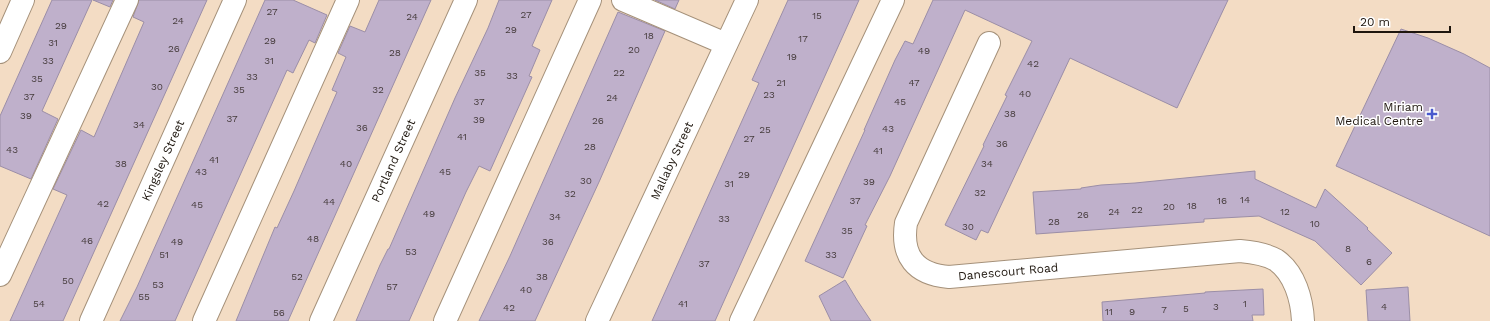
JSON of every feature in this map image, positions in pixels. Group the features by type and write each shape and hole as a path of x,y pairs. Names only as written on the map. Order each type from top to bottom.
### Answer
{"street":[{"path":"0,52 23,0"},
{"path":"0,275 127,0"},
{"name":"Kingsley Street","path":"91,321 235,0"},
{"path":"204,321 348,0"},
{"name":"Portland Street","path":"322,321 466,0"},
{"path":"445,321 590,0"},
{"path":"623,0 726,44"},
{"name":"Mallaby Street","path":"597,321 746,0"},
{"path":"741,321 892,0"},
{"name":"Danescourt Road","path":"989,43 906,223 904,235 906,249 912,261 922,270 934,276 949,277 1240,251 1258,254 1276,260 1289,275 1299,294 1303,321"}],"building":[{"path":"52,0 92,0 42,111 58,119 31,179 0,166 0,116"},
{"path":"93,0 113,0 110,7"},
{"path":"139,0 207,0 63,321 10,321 67,195 53,189 81,130 94,137 144,22 133,17"},
{"path":"265,0 293,0 327,15 315,43 309,40 293,73 287,70 175,321 120,321 137,287"},
{"path":"379,0 431,0 288,321 236,321 275,227 277,228 294,191 337,92 332,90 346,57 338,53 350,26 365,32"},
{"path":"499,0 552,0 532,46 540,50 529,76 532,77 490,171 479,166 409,321 356,321 455,98 488,28"},
{"path":"655,0 679,0 675,9"},
{"path":"788,0 859,0 715,321 652,321 759,83 752,80"},
{"path":"933,0 1228,0 1177,108 1070,58 988,233 981,230 976,240 945,225 984,146 983,145 1007,96 1005,95 1032,41 965,10 890,176 865,225 867,226 843,278 805,261 865,130 895,60 905,41 913,44"},
{"path":"618,12 665,31 599,182 535,321 479,321 510,256"},
{"path":"1401,29 1428,38 1464,54 1490,68 1490,236 1336,166"},
{"path":"1255,171 1255,179 1316,208 1325,189 1368,228 1367,229 1392,253 1361,285 1315,241 1259,216 1204,219 1204,222 1036,234 1033,192 1081,189 1101,185"},
{"path":"845,280 871,321 831,321 819,296"},
{"path":"1408,287 1410,321 1368,321 1366,290"},
{"path":"1263,289 1264,315 1252,315 1253,321 1103,321 1102,302 1205,292"}],"place":[{"name":"Miriam Medical Centre","path":"1432,114"}]}
